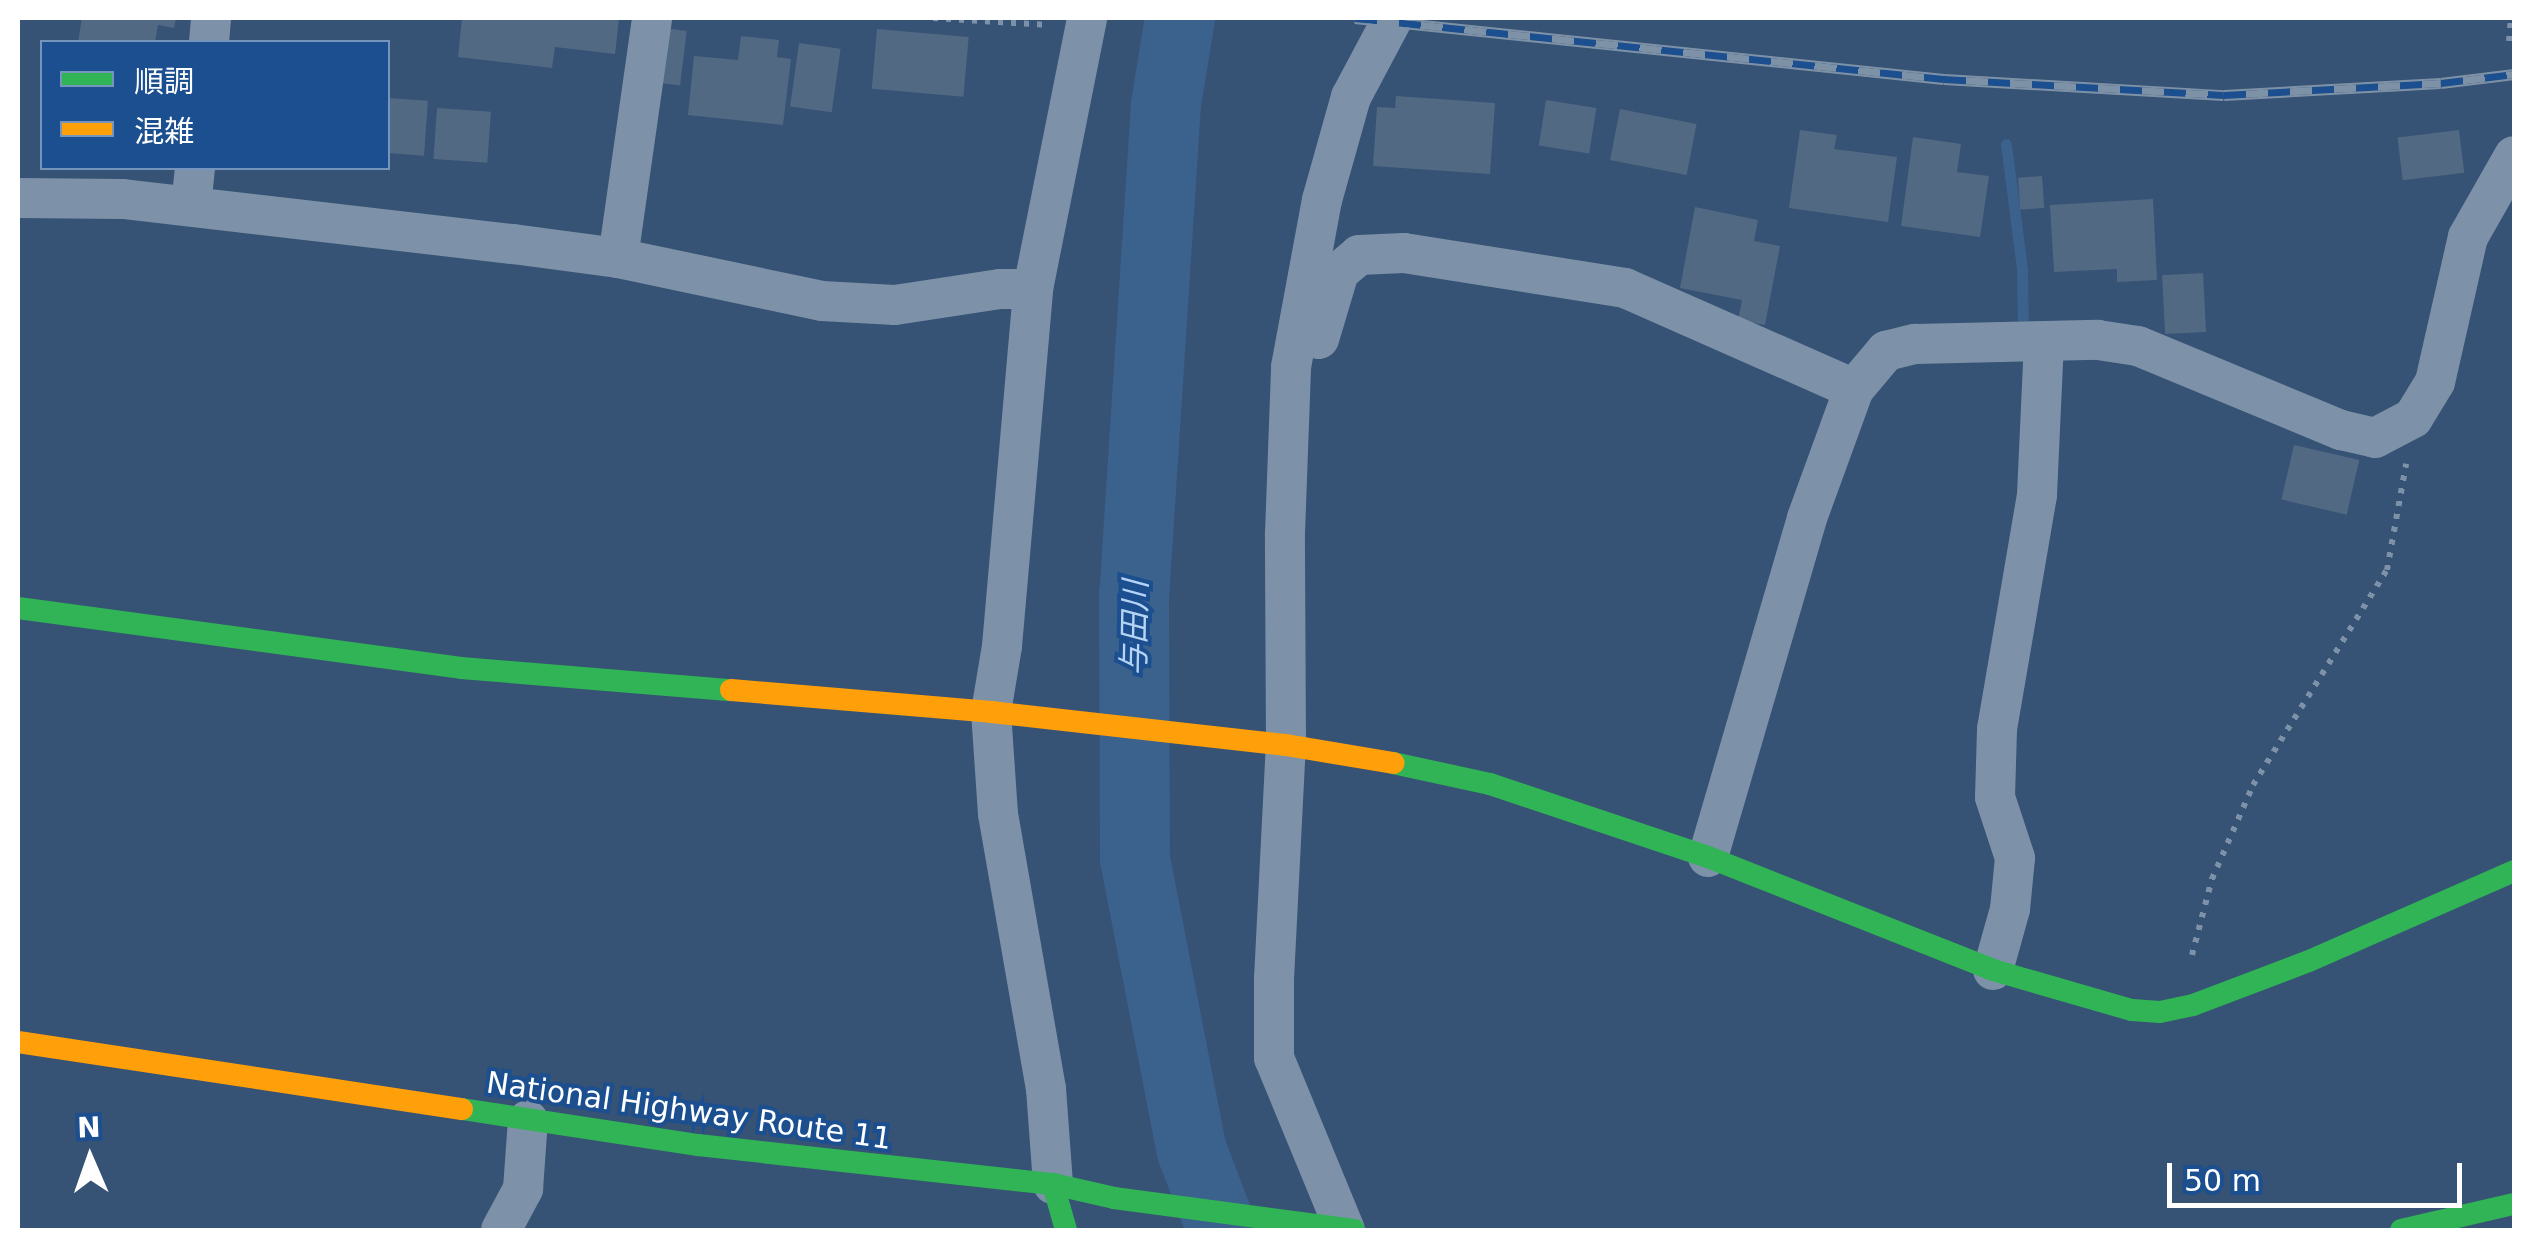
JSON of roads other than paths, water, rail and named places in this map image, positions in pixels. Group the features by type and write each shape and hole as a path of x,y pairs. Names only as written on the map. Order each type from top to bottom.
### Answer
{"main road":[{"path":"18,608 461,668 1008,714 1274,744 1490,784 1708,857 1993,970 2132,1010 2160,1012 2194,1005 2308,961 2514,871"},
{"name":"National Highway Route 11","path":"18,1042 785,1157 1054,1184 1118,1199 1339,1228"},
{"path":"1054,1184 1066,1230"},
{"path":"2401,1230 2514,1204"}],"street":[{"path":"618,258 652,18"},
{"path":"1339,1228 1274,1058 1274,744 1291,367 1322,200 1351,97 1393,18"},
{"path":"1054,1184 1046,1089 998,814 1008,714 1002,646 1033,290 1086,22"},
{"path":"1708,857 1807,518 1854,389 1886,351 1915,344 2098,340 2138,346 2341,430 2374,438 2413,418 2435,382 2468,237 2514,156"},
{"path":"18,198 123,199 193,187 618,258 822,302 895,305 1000,289 1033,290"},
{"path":"1291,367 1317,343 1339,272 1359,254 1404,253 1526,269 1625,288 1688,312 1854,389"},
{"path":"1993,970 2010,909 2014,858 1995,797 1997,728 2037,495 2044,342"},
{"path":"501,1230 522,1190 528,1120"}],"waterway":[{"name":"与田川","path":"1180,18 1166,104 1134,593 1135,859 1192,1151 1222,1230"},
{"path":"2006,144 2022,269 2023,325"}],"railway":[{"path":"1355,18 1944,79 2224,95 2441,83 2514,74"}]}
